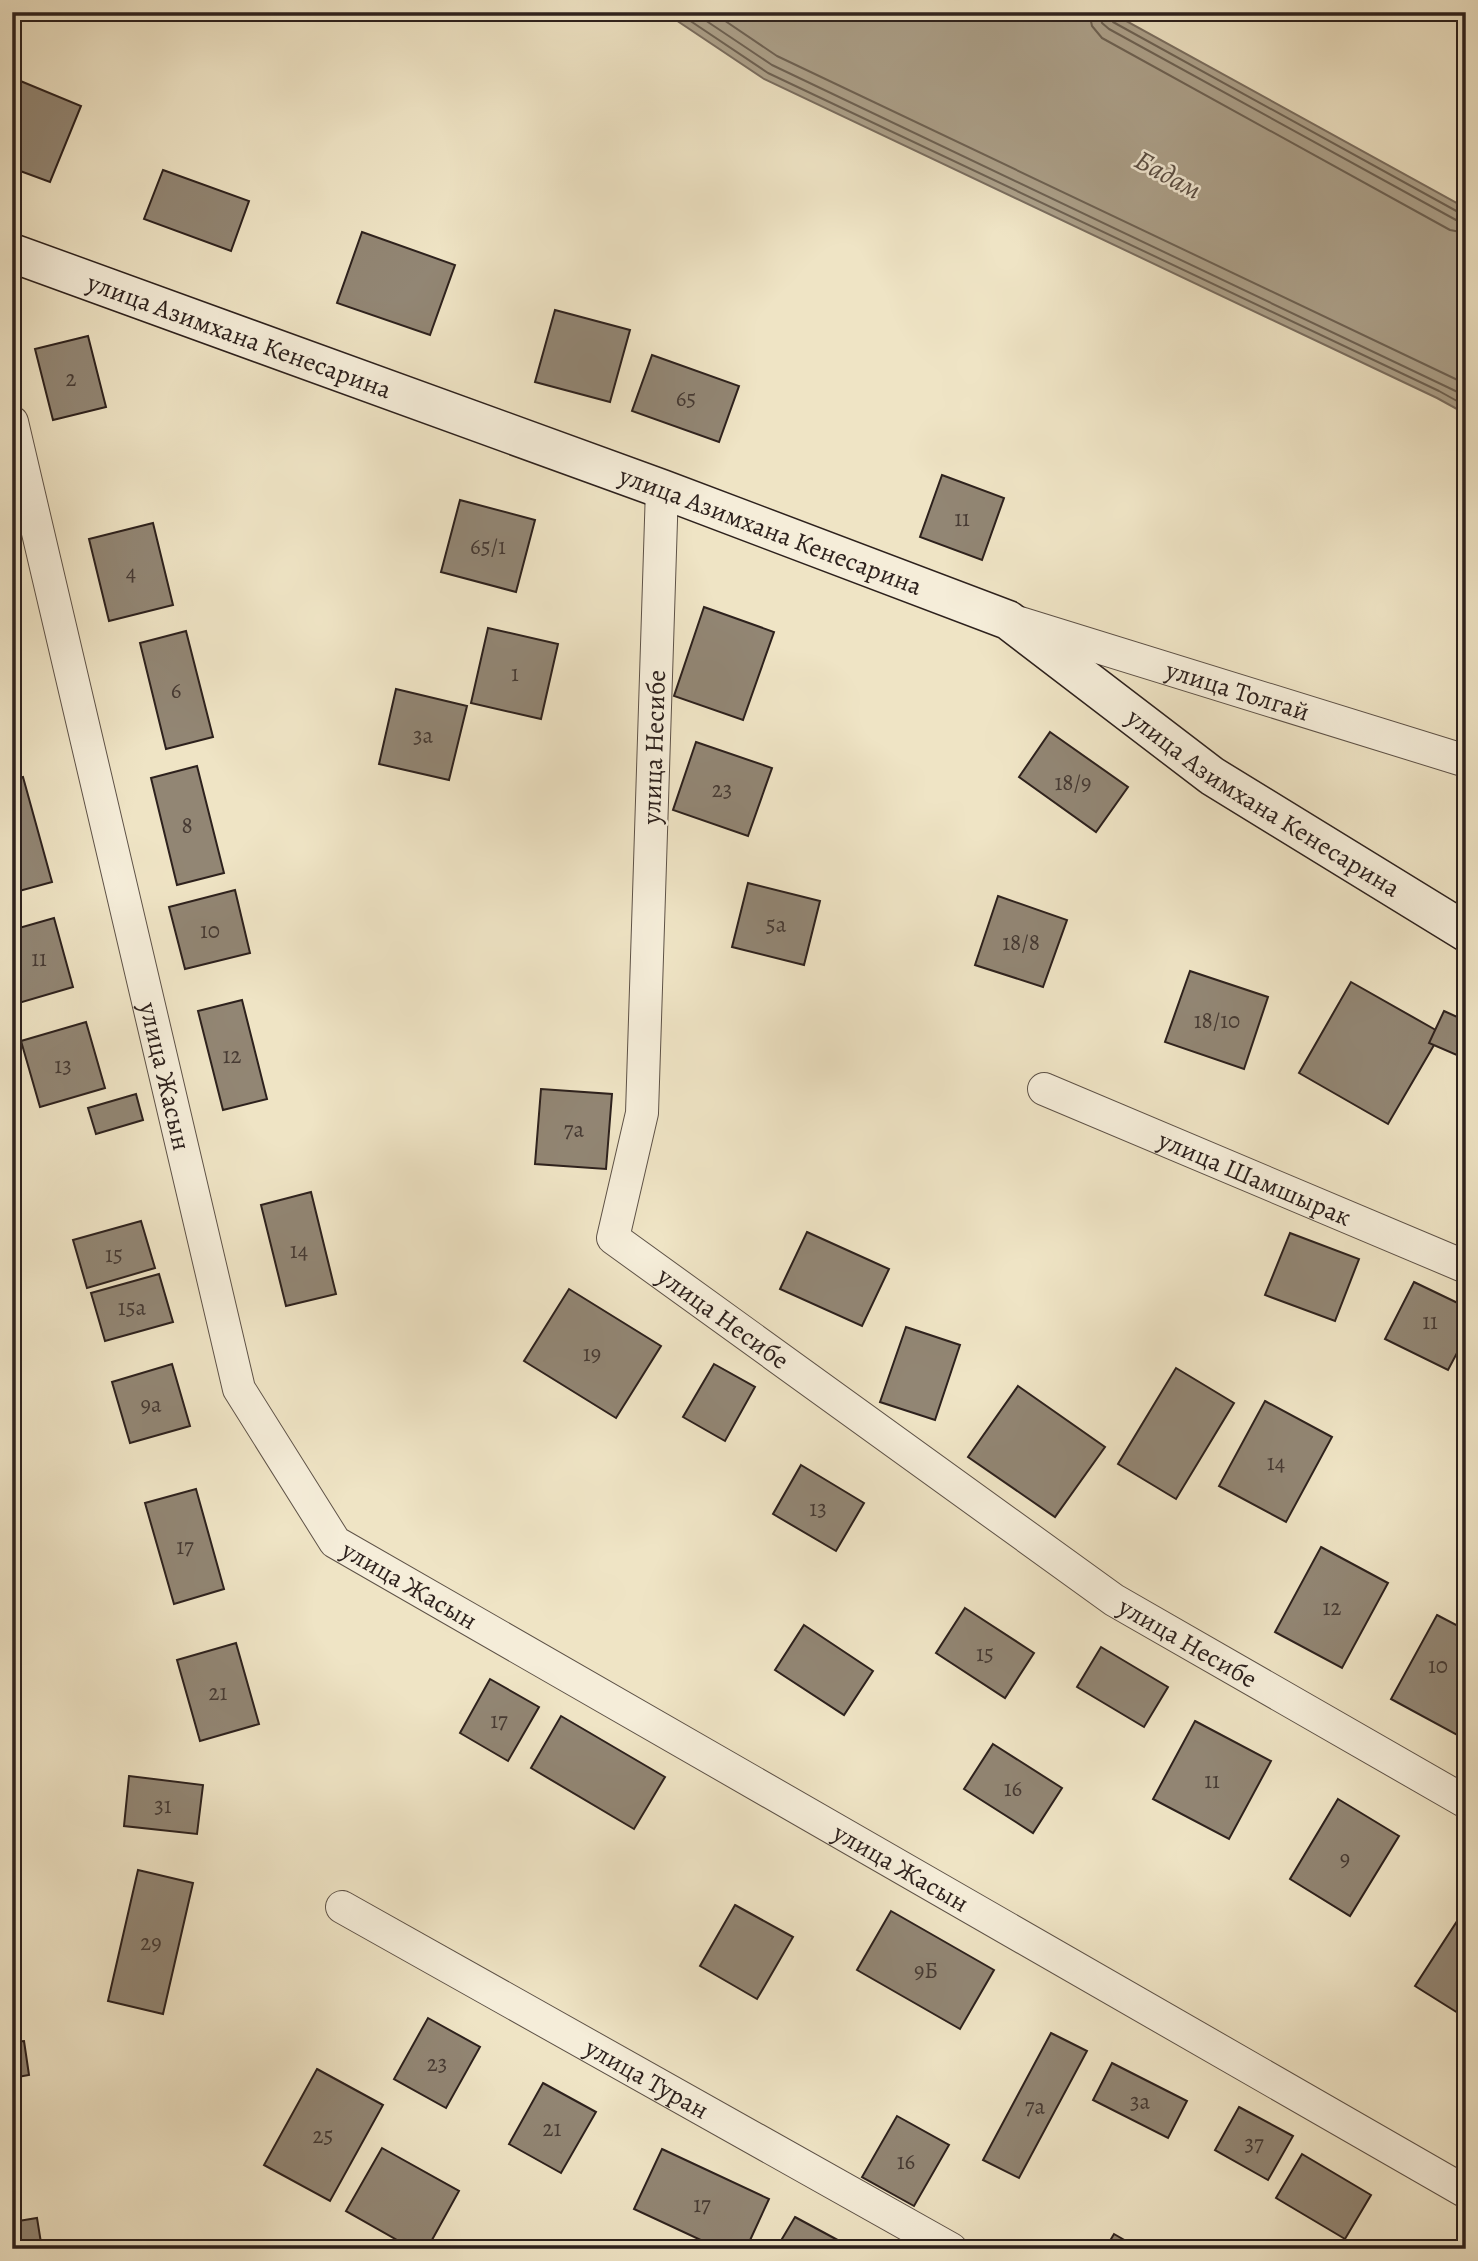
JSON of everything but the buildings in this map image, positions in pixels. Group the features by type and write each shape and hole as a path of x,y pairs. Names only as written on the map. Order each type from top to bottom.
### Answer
{"street":[{"name":"улица Азимхана Кенесарина","path":"12,253 662,489 1008,620 1212,776 1466,932"},
{"name":"улица Жасын","path":"12,422 239,1389 335,1542 1466,2192"},
{"name":"улица Несибе","path":"662,489 642,1113 613,1238 1114,1600 1466,1802"},
{"name":"улица Толгай","path":"1008,620 1466,761"},
{"name":"улица Шамшырак","path":"1044,1089 1466,1267"},
{"name":"улица Туран","path":"342,1907 951,2249"}],"water":[{"name":"Бадам","path":"664,12 1110,12 1466,208 1466,414 764,79"}]}
